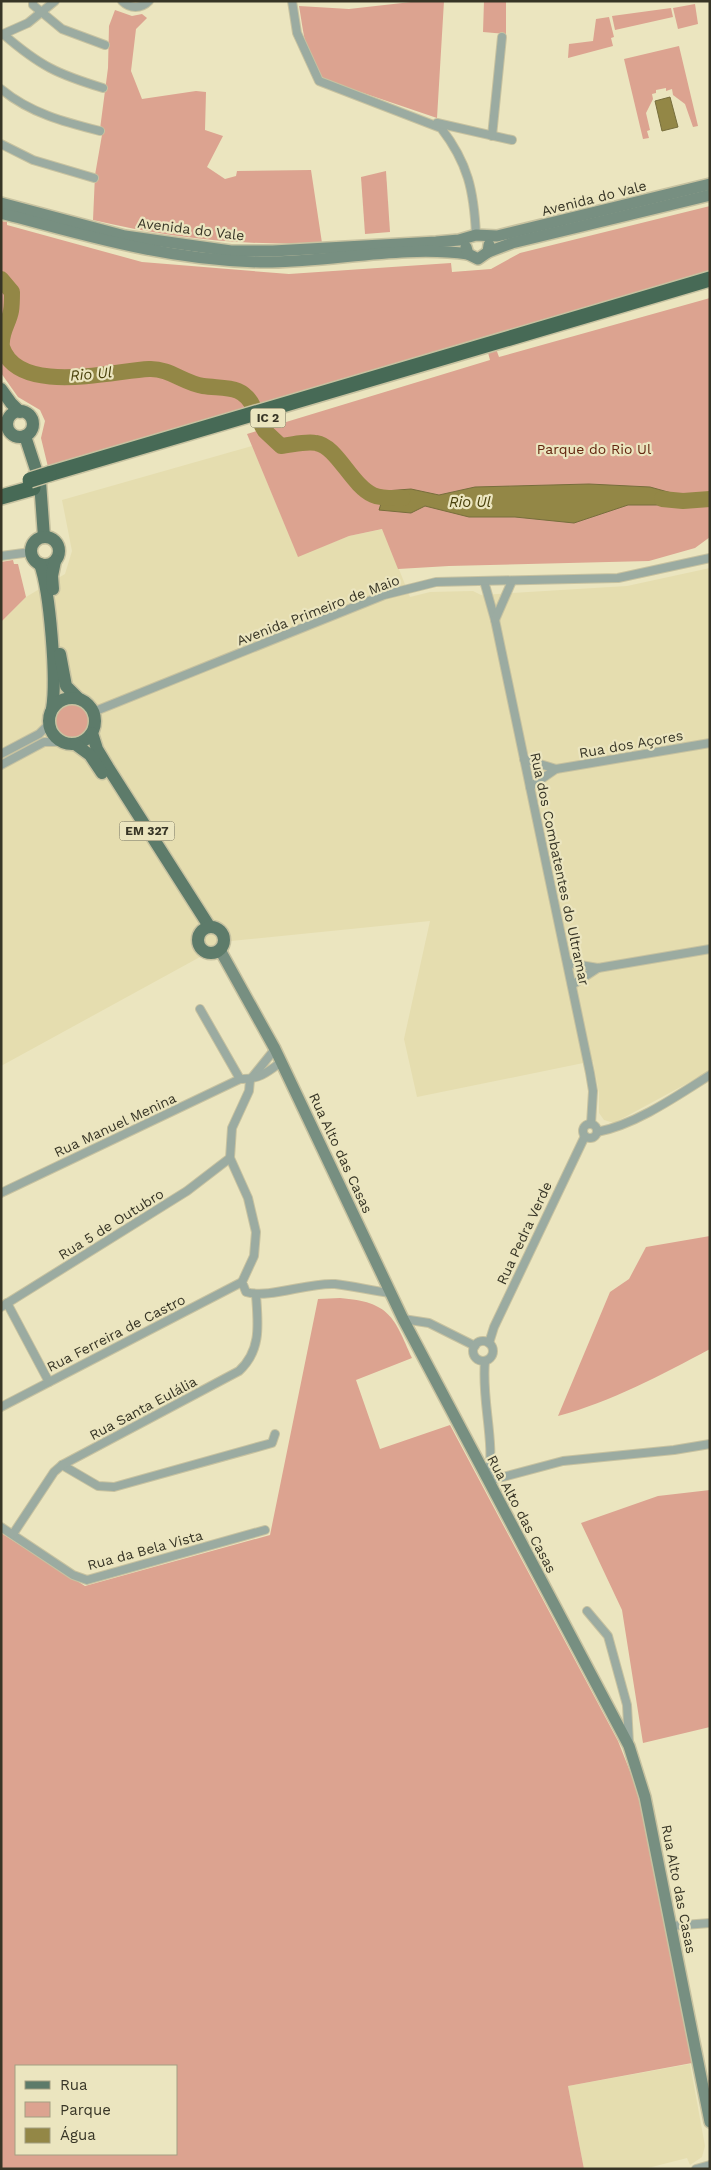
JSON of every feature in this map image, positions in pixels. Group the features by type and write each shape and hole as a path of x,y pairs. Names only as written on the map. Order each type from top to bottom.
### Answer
{"highway":[{"name":"IC 2","path":"1,497 50,478 710,279"},
{"name":"IC 2","path":"50,478 710,286"},
{"name":"IC 2","path":"1,489 32,484"}],"main road":[{"name":"Avenida do Vale","path":"1,203 125,236 231,251 273,251 459,240 556,223 710,184"},
{"name":"Avenida do Vale","path":"1,213 123,246 230,261 274,262 436,251 468,254 478,259 488,252 524,240 710,195"},
{"path":"468,254 466,245 477,236 489,244 488,252"},
{"path":"1,389 11,403 20,412 27,414 32,420 31,431 25,436 18,437 11,434 7,427 8,419 1,404"},
{"path":"8,419 13,414 20,412"},
{"path":"25,436 40,482 44,537"},
{"path":"92,733 82,742 75,744 61,742 51,732 49,724 55,693 50,633 44,576 40,564 34,559 31,552 36,540 44,537 52,538 58,545 59,553 52,576 62,669 66,686 78,698 90,706 93,712"},
{"path":"40,564 48,565 55,561"},
{"path":"52,709 64,699 78,698"},
{"name":"EM 327","path":"93,712 95,719 92,733 96,749 205,929"},
{"name":"EM 327","path":"75,744 90,755 205,929"},
{"name":"EM 327","path":"217,928 223,934 224,942 220,950 207,952 200,947 198,939 205,929 217,928"},
{"name":"Rua Alto das Casas","path":"220,950 275,1049 403,1319 629,1746 645,1797 707,2090 710,2122"}],"street":[{"path":"33,1 33,5 62,29 106,45"},
{"path":"55,1 28,23 2,35 49,70 103,88"},
{"path":"122,1 133,7 140,7 149,1"},
{"path":"292,1 297,34 318,81 442,128 454,144 469,180 474,198 477,236"},
{"path":"492,136 502,37"},
{"path":"1,89 34,111 54,119 100,131"},
{"path":"430,123 512,140"},
{"path":"1,144 33,160 94,178"},
{"path":"1,556 31,552"},
{"name":"Avenida Primeiro de Maio","path":"93,712 384,595 436,582 626,577 710,558"},
{"name":"Rua dos Combatentes do Ultramar","path":"484,581 495,620 568,963 593,1091 591,1124"},
{"path":"495,620 512,581"},
{"path":"1,754 39,734 49,724"},
{"path":"1,765 44,742 61,742"},
{"name":"Rua dos Açores","path":"530,787 556,769 710,742"},
{"name":"Rua dos Açores","path":"524,759 556,769"},
{"path":"568,963 598,968 710,949"},
{"path":"572,985 598,968"},
{"path":"200,1008 240,1079 250,1080 262,1076 281,1062"},
{"path":"275,1049 250,1080 249,1091 232,1128 230,1158 248,1198 256,1232 254,1256 242,1282 246,1292 256,1295 300,1286 335,1284 390,1293"},
{"path":"597,1132 596,1126 591,1124 584,1128 585,1136 591,1138 597,1132 613,1129 673,1098 710,1075"},
{"name":"Rua Manuel Menina","path":"1,1193 240,1079"},
{"name":"Rua Pedra Verde","path":"489,1343 494,1326 585,1136"},
{"name":"Rua 5 de Outubro","path":"4,1305 187,1191 230,1158"},
{"name":"Rua Ferreira de Castro","path":"1,1407 242,1282"},
{"name":"Rua Santa Eulália","path":"12,1534 54,1472 62,1465 239,1371 248,1362 255,1349 258,1330 256,1295"},
{"path":"4,1305 49,1382"},
{"path":"403,1319 429,1323 475,1346"},
{"path":"480,1342 489,1343 493,1352 490,1358 484,1361 478,1360 474,1355 475,1346 480,1342"},
{"path":"484,1361 483,1380 491,1466 488,1481 563,1461 674,1450 710,1444"},
{"path":"62,1465 98,1486 114,1486 272,1443 275,1434"},
{"name":"Rua da Bela Vista","path":"1,1527 73,1575 87,1580 265,1530"},
{"path":"587,1610 608,1636 614,1652 628,1705 629,1746"},
{"path":"671,1926 710,1923"},
{"path":"696,2169 710,2165"}],"shaded area":[{"path":"252,446 298,556 349,536 383,529 410,597 430,592 473,591 481,595 627,586 710,568 710,1071 614,1123 604,1120 599,1113 599,1093 593,1061 417,1097 404,1039 430,921 231,940 1,1066 1,622 26,597 65,574 72,551 62,500"},
{"path":"690,2064 705,2146 702,2157 690,2165 687,2158 644,2169 584,2169 568,2086"}],"green space":[{"path":"420,1 444,1 437,118 325,80 313,66 306,46 299,6 349,9"},
{"path":"484,1 506,1 506,34 483,32"},
{"path":"695,4 698,24 678,29 673,8"},
{"path":"671,8 673,17 615,30 612,16"},
{"path":"115,10 132,16 142,14 147,18 136,29 131,71 142,99 196,91 206,92 205,130 223,136 207,167 225,179 236,176 237,171 311,170 322,243 235,242 150,232 93,220 95,175 102,135 100,129 108,68 109,26"},
{"path":"609,17 614,37 611,38 613,46 568,58 569,44 593,41 596,19"},
{"path":"679,46 698,126 693,127 685,104 673,95 672,89 666,91 666,88 656,90 656,93 652,94 653,99 646,113 650,130 647,131 649,138 643,139 624,59"},
{"path":"386,171 390,232 365,234 361,177"},
{"name":"Parque do Rio Ul","path":"710,206 710,272 491,335 499,357 710,298 710,537 695,548 649,561 398,569 382,529 349,536 298,557 247,434 490,360 484,338 48,467 41,438 45,421 40,410 18,397 1,373 1,221 7,222 7,225 142,262 289,274 451,263 452,272 491,269 520,253"},
{"path":"13,560 14,564 18,564 26,597 1,622 1,562"},
{"path":"72,704 84,709 89,721 84,733 72,738 60,733 55,721 60,709"},
{"path":"710,1236 710,1349 616,1396 558,1416 610,1292 629,1279 646,1247"},
{"path":"340,1298 370,1303 388,1314 400,1332 412,1358 356,1380 380,1449 450,1425 618,1741 635,1784 644,1820 692,2063 568,2086 584,2169 1,2169 1,1533 85,1586 270,1535 318,1299"},
{"path":"710,1490 710,1727 643,1743 622,1610 581,1523 658,1496"}],"water":[{"path":"670,97 678,127 662,131 655,101"},
{"path":"589,484 650,487 679,495 683,501 669,505 628,505 574,523 515,517 469,517 425,506 411,513 379,510 385,491 411,489 439,495 475,487"}],"waterway":[{"name":"Rio Ul","path":"1,279 12,292 11,311 3,333 2,347 11,362 26,371 46,376 67,377 156,369 203,386 239,391 250,400 254,408"},
{"name":"Rio Ul","path":"262,426 281,446 307,442 324,446 331,451 358,483 373,495 384,498 403,498"},
{"name":"Rio Ul","path":"662,499 683,501 710,499"}]}
